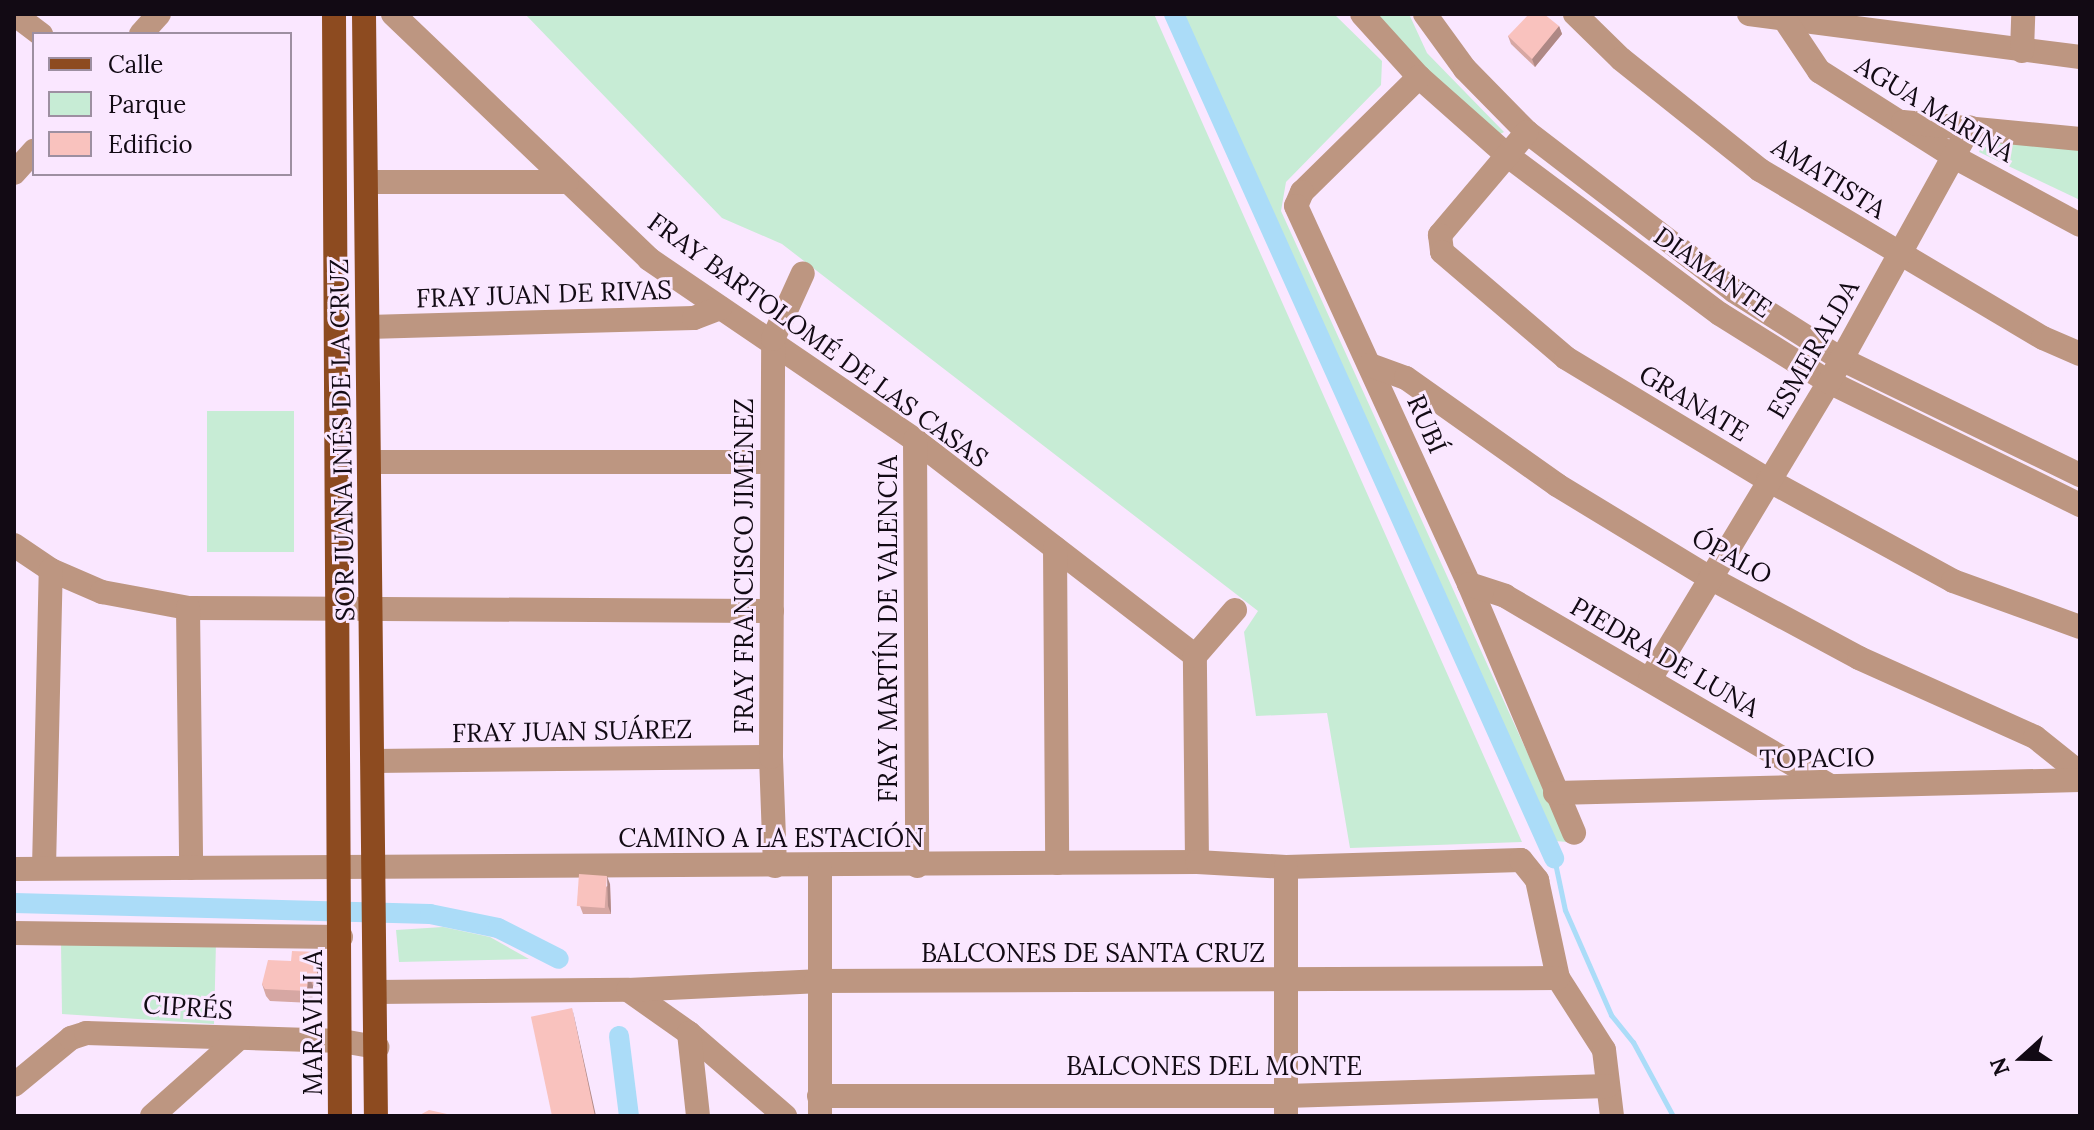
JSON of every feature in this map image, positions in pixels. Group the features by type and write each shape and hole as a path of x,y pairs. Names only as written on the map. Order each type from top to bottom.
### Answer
{"main road":[{"name":"SOR JUANA INÉS DE LA CRUZ","path":"334,14 335,606 341,933"},
{"name":"SOR JUANA INÉS DE LA CRUZ","path":"364,14 372,462 375,992"},
{"name":"MARAVILLA","path":"337,1114 342,1041 341,933"},
{"path":"375,992 376,1116"}],"street":[{"path":"14,14 38,32"},
{"path":"143,32 159,14"},
{"name":"FRAY BARTOLOMÉ DE LAS CASAS","path":"393,14 649,259 720,308 773,339 915,440 1195,656"},
{"name":"DIAMANTE","path":"1362,14 1419,77 1508,156 1720,314 1829,382 2080,505"},
{"name":"DIAMANTE","path":"1425,14 1449,51 1527,132 1734,291 1841,359 2080,475"},
{"name":"AMATISTA","path":"1575,14 1621,59 1760,170 2043,338 2080,354"},
{"path":"1749,14 1900,24 2022,51 2080,57"},
{"path":"2022,51 2023,14"},
{"name":"AGUA MARINA","path":"1781,16 1819,71 1956,158 2080,225"},
{"name":"RUBÍ","path":"1419,77 1302,192 1296,206 1469,584 1574,833"},
{"path":"1899,122 2080,139"},
{"name":"ESMERALDA","path":"1650,679 1829,382 1956,158 1970,127"},
{"name":"GRANATE","path":"1527,132 1440,235 1442,252 1566,358 1768,480 1953,581 2080,627"},
{"path":"14,173 32,153"},
{"path":"367,182 567,182"},
{"name":"FRAY FRANCISCO JIMÉNEZ","path":"775,866 771,757 773,339 803,273"},
{"name":"FRAY JUAN DE RIVAS","path":"368,327 694,318 720,308"},
{"name":"ÓPALO","path":"1370,365 1406,378 1557,485 1710,578 1859,658 2035,737 2080,773"},
{"name":"FRAY MARTÍN DE VALENCIA","path":"915,440 917,866"},
{"path":"372,462 772,462"},
{"path":"14,545 51,570 102,592 188,608 335,606 772,611"},
{"path":"1055,548 1057,863"},
{"path":"44,868 51,570"},
{"name":"PIEDRA DE LUNA","path":"1469,584 1505,596 1829,786"},
{"path":"188,608 191,868"},
{"path":"1197,862 1195,656 1235,610"},
{"name":"FRAY JUAN SUÁREZ","path":"373,761 771,757"},
{"name":"TOPACIO","path":"1555,793 2080,780"},
{"name":"CAMINO A LA ESTACIÓN","path":"14,869 191,868 342,876 775,866 820,868 1197,862 1286,867 1527,863 1537,880 1558,978"},
{"path":"1286,867 1283,981 1286,1106"},
{"path":"819,1106 816,981 820,868"},
{"path":"14,933 341,933"},
{"path":"1558,978 1604,1050 1612,1116"},
{"name":"BALCONES DE SANTA CRUZ","path":"375,992 628,990 816,981 1558,978"},
{"path":"628,990 689,1033 785,1116"},
{"name":"CIPRÉS","path":"14,1085 71,1038 86,1033 342,1041 377,1047"},
{"path":"689,1033 698,1116"},
{"path":"152,1116 238,1039"},
{"name":"BALCONES DEL MONTE","path":"819,1106 1286,1106 1608,1086"}],"green space":[{"path":"525,14 1154,14 1522,842 1350,848 1327,713 1256,716 1244,632 1258,611 782,244 722,218"},
{"path":"1183,14 1334,14 1382,61 1381,85 1286,182 1281,211 1568,842 1555,841"},
{"path":"1373,14 1409,14 1427,53 1504,132 1492,138"},
{"path":"1986,136 2080,148 2080,200 1979,152"},
{"path":"207,411 294,411 294,552 207,552"},
{"path":"443,927 490,937 529,959 399,962 396,930"},
{"path":"216,942 214,1024 62,1014 61,943"}],"building":[{"path":"1529,14 1544,14 1559,26 1532,59 1508,36"},
{"path":"579,874 607,876 605,908 577,906"},
{"path":"292,951 317,952 317,976 308,974 307,991 265,989 262,984 268,960 291,961"},
{"path":"572,1008 595,1116 552,1116 531,1017"},
{"path":"429,1110 456,1116 418,1116"}],"waterway":[{"path":"1174,14 1554,858"},
{"path":"1554,858 1565,910 1611,1015 1633,1042 1673,1116"},
{"path":"14,903 430,914 498,928 559,959"},
{"path":"619,1036 629,1116"}]}
